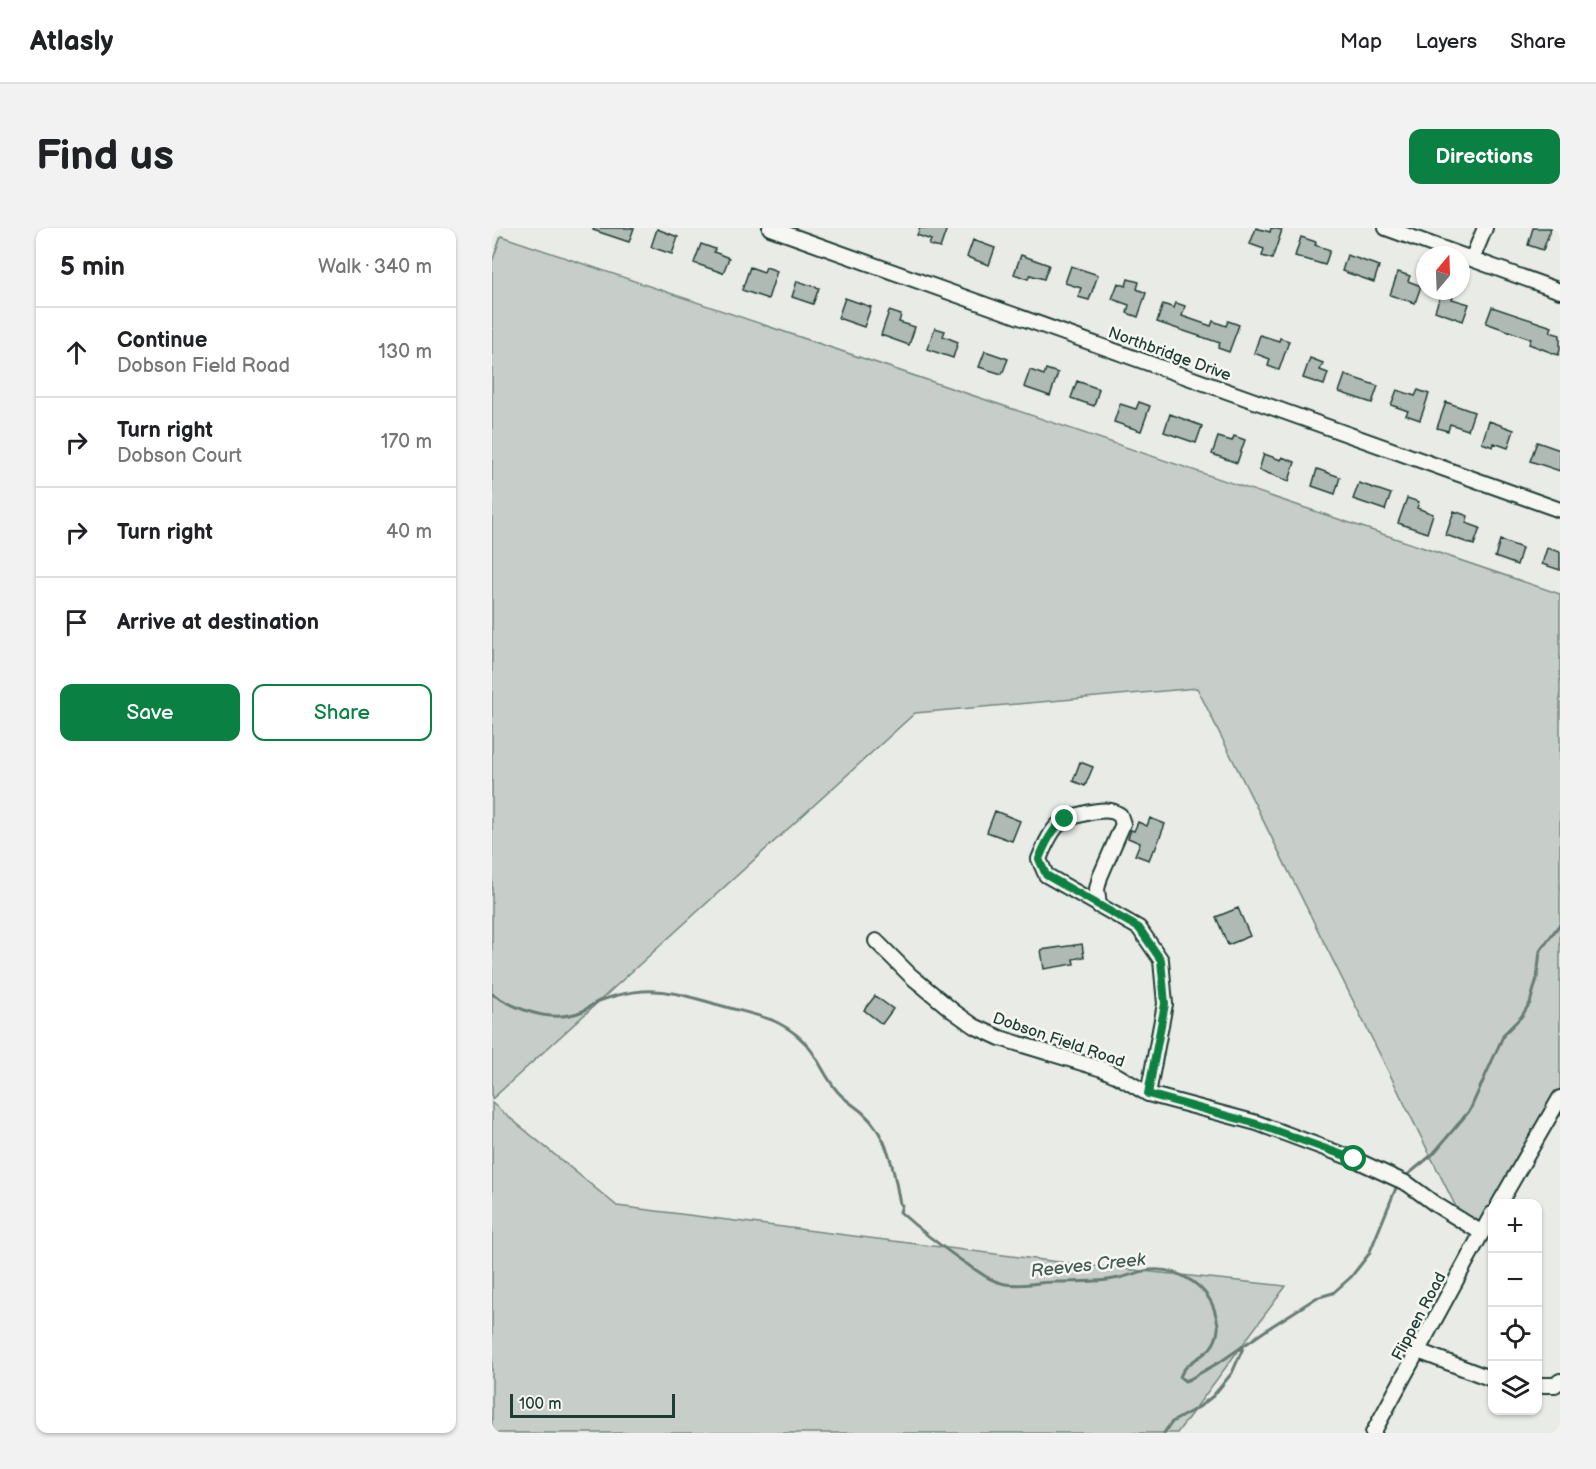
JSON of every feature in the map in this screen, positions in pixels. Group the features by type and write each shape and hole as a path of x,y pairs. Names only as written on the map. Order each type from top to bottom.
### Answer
{"street":[{"name":"Northbridge Drive","path":"771,228 1560,510"},
{"path":"1386,228 1560,291"},
{"path":"1472,259 1485,228"},
{"path":"1099,906 1098,883 1123,824 1120,814 1112,811 1088,813 1065,819 1058,825 1044,846 1039,859 1046,875 1056,882 1099,906 1139,928 1161,960 1165,1004 1148,1094"},
{"name":"Dobson Field Road","path":"876,941 911,976 953,1011 979,1028 1000,1038 1102,1069 1148,1094 1257,1124 1354,1159 1408,1184 1482,1233"},
{"path":"1501,1199 1560,1098"},
{"name":"Flippen Road","path":"1373,1433 1488,1222"},
{"path":"1418,1351 1488,1377"},
{"path":"1542,1385 1554,1385 1560,1381"}],"shaded area":[{"path":"501,236 1560,594 1560,1098 1495,1199 1488,1199 1488,1228 1477,1249 1197,688 915,713 492,1099 492,262"},
{"path":"492,1103 617,1206 1075,1264 1286,1286 1177,1433 492,1433"}],"building":[{"path":"594,228 634,228 629,242 593,230"},
{"path":"920,228 947,228 940,248 929,245 931,240 917,235"},
{"path":"1256,228 1270,232 1271,228 1282,230 1272,259 1262,256 1264,249 1250,244"},
{"path":"1533,228 1551,228 1543,250 1528,245"},
{"path":"657,229 678,237 672,254 651,247"},
{"path":"1301,237 1330,250 1325,265 1295,256"},
{"path":"973,240 995,248 989,265 967,257"},
{"path":"701,244 729,258 723,273 694,263"},
{"path":"1021,255 1049,265 1044,279 1030,275 1028,279 1014,274"},
{"path":"1347,255 1379,266 1374,282 1342,271"},
{"path":"1071,266 1098,275 1089,300 1078,297 1081,288 1065,283"},
{"path":"750,267 764,272 766,267 777,271 768,299 742,290"},
{"path":"1398,272 1410,276 1408,281 1416,284 1415,303 1390,295"},
{"path":"1128,279 1139,282 1137,289 1146,293 1138,317 1127,313 1129,305 1112,299 1118,283 1126,286"},
{"path":"797,281 819,288 813,304 792,297"},
{"path":"845,298 871,307 864,327 838,318"},
{"path":"1439,300 1455,300 1469,304 1463,321 1435,311"},
{"path":"1176,303 1185,306 1182,316 1211,326 1213,321 1226,326 1228,321 1239,325 1229,352 1218,348 1220,343 1157,322 1163,304 1174,308"},
{"path":"1492,307 1552,327 1550,332 1560,335 1558,355 1529,344 1531,339 1486,323"},
{"path":"889,311 901,315 899,322 915,327 909,345 881,335"},
{"path":"935,328 945,331 943,336 958,342 953,358 927,349"},
{"path":"1260,335 1279,341 1280,338 1289,341 1279,370 1268,366 1270,359 1254,353"},
{"path":"985,351 1008,359 1002,374 979,367"},
{"path":"1310,358 1323,363 1320,370 1328,373 1324,385 1303,378"},
{"path":"1046,369 1058,373 1050,396 1024,387 1030,370 1044,375"},
{"path":"1345,375 1378,386 1372,403 1339,392"},
{"path":"1077,381 1099,389 1094,406 1071,398"},
{"path":"1397,390 1415,396 1418,390 1429,394 1420,420 1406,415 1408,411 1391,405"},
{"path":"1139,402 1150,406 1141,431 1114,422 1120,404 1136,409"},
{"path":"1446,402 1474,412 1468,430 1450,424 1448,431 1437,428"},
{"path":"1170,414 1202,426 1196,443 1164,432"},
{"path":"1489,421 1514,430 1508,448 1494,443 1493,447 1482,443"},
{"path":"1234,436 1245,440 1237,463 1212,454 1218,437 1232,441"},
{"path":"1537,442 1560,450 1560,471 1530,461"},
{"path":"1264,454 1295,462 1289,481 1259,470"},
{"path":"1317,469 1340,477 1335,494 1312,486"},
{"path":"1359,483 1391,494 1385,510 1353,499"},
{"path":"1407,498 1419,502 1417,508 1433,514 1427,533 1398,523"},
{"path":"1454,511 1468,516 1466,523 1480,528 1474,545 1446,535"},
{"path":"1500,540 1522,548 1517,565 1495,557"},
{"path":"1547,548 1560,552 1560,570 1542,564"},
{"path":"1080,762 1093,767 1085,786 1073,781"},
{"path":"995,811 1020,821 1012,841 987,832"},
{"path":"1150,818 1165,824 1149,860 1135,855 1140,843 1128,838 1138,822 1147,826"},
{"path":"1238,908 1250,936 1228,945 1216,917"},
{"path":"1082,944 1084,957 1073,959 1074,964 1044,969 1041,950"},
{"path":"875,996 893,1009 882,1024 864,1010"}],"waterway":[{"path":"1405,1177 1433,1154 1470,1110 1504,1034 1521,1017 1530,1003 1537,978 1540,951 1560,924"},
{"name":"Reeves Creek","path":"492,994 524,1010 548,1016 560,1016 572,1015 599,1001 621,994 662,991 752,1014 782,1025 805,1043 838,1092 863,1113 879,1132 893,1167 902,1205 900,1212 940,1245 984,1275 999,1283 1018,1285 1103,1281 1146,1271 1161,1270 1182,1276 1200,1288 1213,1306 1218,1329 1212,1346 1184,1370 1180,1377 1185,1381 1223,1360 1316,1298 1333,1293 1351,1277 1369,1254 1399,1185"},
{"name":"Reeves Creek","path":"1164,1433 1172,1422 1213,1396 1232,1373 1243,1348"}],"route":[{"path":"1065,819 1058,825 1044,846 1039,859 1046,875 1139,928 1161,960 1165,1004 1148,1094 1257,1124 1354,1159"}]}
